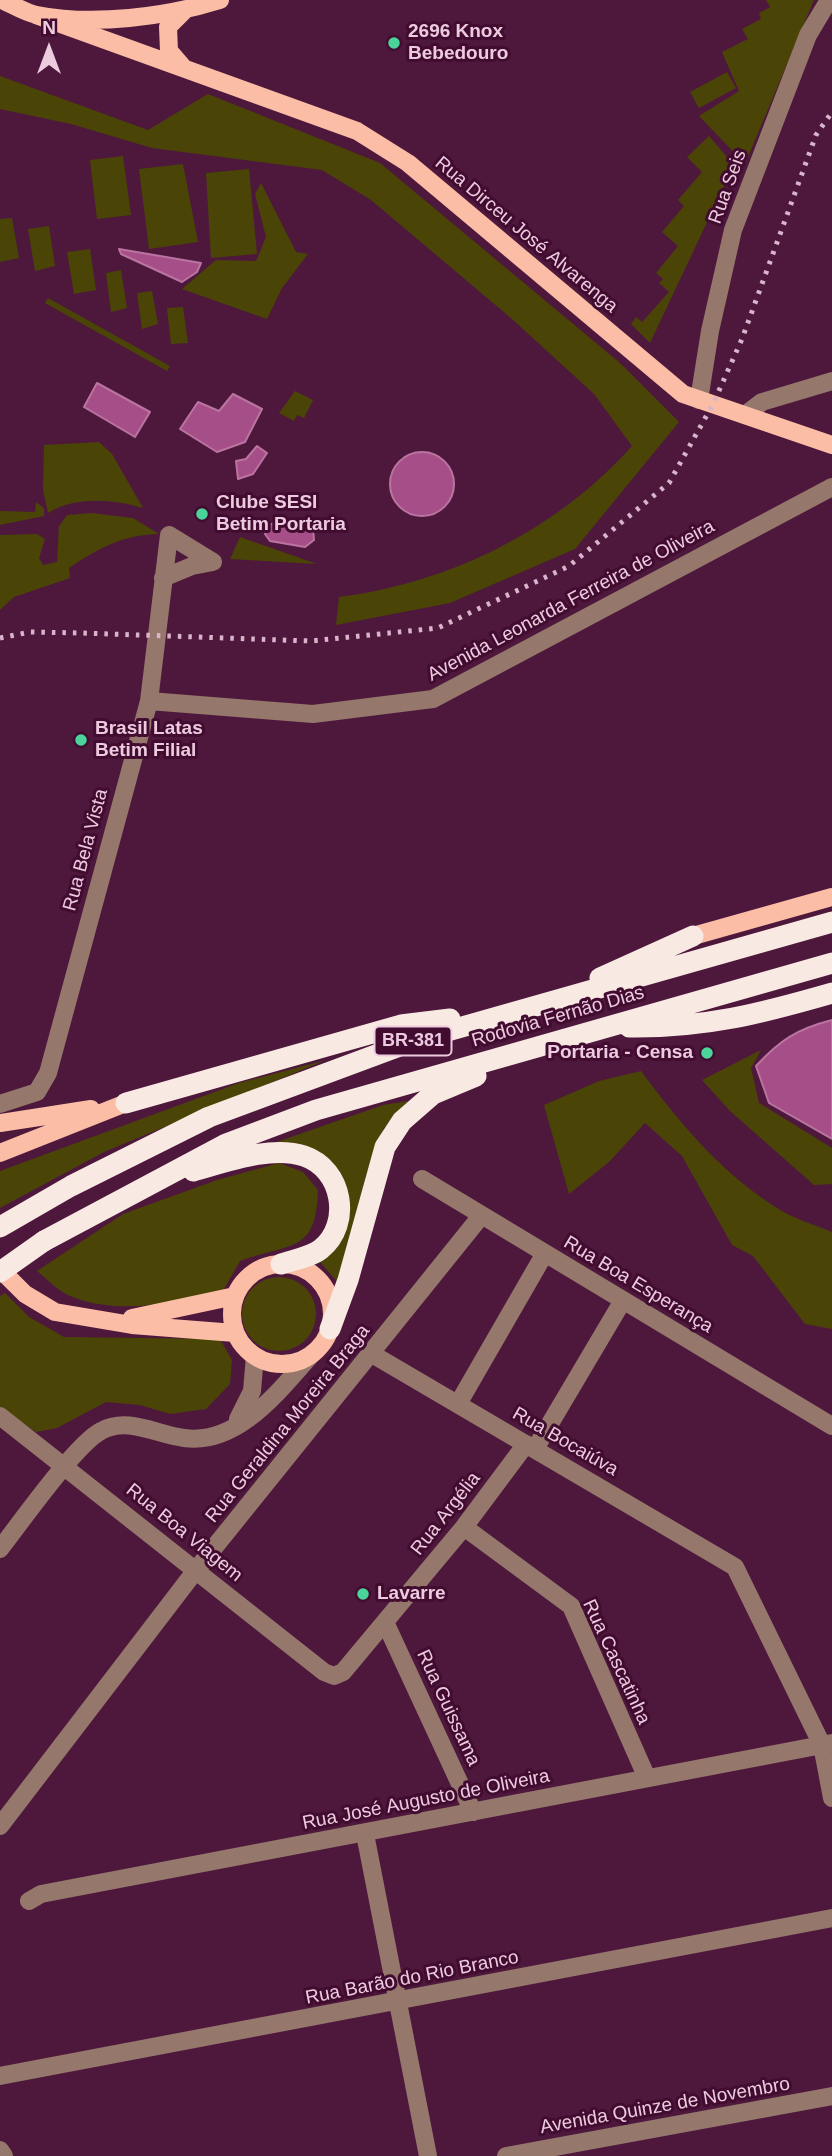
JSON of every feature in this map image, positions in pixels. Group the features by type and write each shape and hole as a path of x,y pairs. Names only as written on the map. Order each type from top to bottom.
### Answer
{"highway":[{"name":"Rodovia Fernão Dias","path":"7,1221 209,1117 416,1040 832,922"},
{"name":"BR-381","path":"572,996 614,971 694,936"},
{"name":"Rodovia Fernão Dias","path":"0,1270 44,1241 150,1182 226,1144 316,1110 832,963"},
{"path":"603,1027 682,1028 751,1016 832,993"},
{"path":"126,1104 401,1025 539,1006"},
{"path":"330,1329 348,1280 384,1147 402,1121 433,1094 554,1042"},
{"name":"BR-381","path":"150,1182 237,1159 279,1153 305,1156 322,1167 334,1182 339,1219 334,1235 319,1251 281,1264"}],"main road":[{"name":"Rua Dirceu José Alvarenga","path":"2,0 36,15 357,131 408,163 683,394 832,445"},
{"path":"36,15 120,19 184,11 220,0"},
{"path":"184,11 168,27 169,51 184,69"},
{"name":"BR-381","path":"694,936 832,897"},
{"path":"0,1123 126,1104"},
{"path":"0,1153 126,1104"},
{"path":"281,1264 311,1273 322,1284 329,1298 330,1329 313,1353 300,1361 285,1364 256,1356 243,1346 235,1333 232,1321 235,1296 253,1273 281,1264"},
{"path":"0,1270 25,1293 55,1312 105,1321 235,1333"},
{"path":"105,1321 143,1317 235,1296"}],"street":[{"name":"Rua Seis","path":"699,400 710,331 733,230 808,35 830,0"},
{"path":"745,415 762,402 832,380"},
{"name":"Avenida Leonarda Ferreira de Oliveira","path":"149,701 313,714 433,699 832,487"},
{"name":"Rua Bela Vista","path":"0,1104 37,1092 48,1073 149,701 163,578 169,535 212,562 192,566 163,578"},
{"name":"Rua Boa Esperança","path":"422,1179 622,1302 832,1426"},
{"name":"Rua Geraldina Moreira Braga","path":"0,1826 196,1570 373,1354 481,1216"},
{"path":"458,1404 545,1253"},
{"name":"Rua Argélia","path":"343,1672 530,1446 622,1302"},
{"path":"0,1549 66,1466 100,1431 118,1425 186,1439 209,1438 230,1431 271,1398 313,1353"},
{"name":"Rua Bocaiúva","path":"373,1354 735,1567 827,1744"},
{"path":"230,1431 248,1401 256,1356"},
{"name":"Rua Boa Viagem","path":"0,1416 324,1672 334,1676 343,1672"},
{"name":"Rua Cascatinha","path":"464,1527 570,1606 647,1778"},
{"name":"Rua Guissama","path":"385,1622 473,1812"},
{"path":"827,1744 832,1798"},
{"name":"Rua José Augusto de Oliveira","path":"29,1901 41,1894 827,1744"},
{"path":"365,1834 428,2156"},
{"name":"Rua Barão do Rio Branco","path":"0,2076 397,2003 832,1918"},
{"name":"Avenida Quinze de Novembro","path":"506,2156 832,2096"},
{"path":"0,2150 4,2156"}],"shaded area":[{"path":"766,0 814,0 745,164 699,116 739,91 722,52 748,39 742,29 761,19 759,13 770,7"},
{"path":"727,72 736,88 699,108 690,92"},
{"path":"0,76 148,130 208,94 380,163 620,363 679,422 575,549 450,603 336,625 339,597 421,579 499,548 570,503 632,446 594,394 512,319 371,200 322,170 152,148 71,124 0,109"},
{"path":"709,136 734,165 650,343 631,324 636,317 642,322 669,292 659,283 663,279 656,273 678,246 662,232 684,206 678,200 702,172 687,157"},
{"path":"123,156 131,215 97,219 90,160"},
{"path":"183,164 198,242 149,249 139,169"},
{"path":"249,169 257,254 211,258 206,173"},
{"path":"261,183 296,252 308,254 282,288 267,319 182,289 216,260 256,261 266,237 255,194"},
{"path":"12,218 19,258 0,262 0,219"},
{"path":"49,226 55,266 35,271 28,229"},
{"path":"90,249 96,290 74,294 67,252"},
{"path":"119,249 201,263 197,272 182,282 121,254"},
{"path":"121,270 127,308 111,312 106,273"},
{"path":"152,291 158,324 142,329 137,293"},
{"path":"48,298 170,366 167,371 45,303"},
{"path":"183,307 188,343 171,344 167,308"},
{"path":"97,383 150,412 135,437 84,407"},
{"path":"295,391 313,400 304,418 297,415 294,421 279,413"},
{"path":"233,394 262,409 245,442 217,452 180,429 198,402 219,411"},
{"path":"99,442 112,454 143,508 94,501 70,504 48,513 43,490 44,445"},
{"path":"257,446 267,453 253,474 238,479 236,461 246,459"},
{"path":"422,452 434,454 445,461 452,472 452,496 445,507 434,514 422,516 410,514 399,507 392,496 390,484 392,472 399,461 410,454"},
{"path":"36,502 44,508 44,516 0,525 0,511 35,512"},
{"path":"91,513 133,518 159,534 122,540 101,549 69,568 70,578 14,597 0,610 0,535 37,534 45,539 39,558 43,565 57,562 59,526 67,515"},
{"path":"278,520 301,522 313,528 314,540 305,547 270,541 265,534 268,526"},
{"path":"240,537 317,564 230,559"},
{"path":"832,1020 832,1139 769,1103 756,1066 790,1037 809,1027"},
{"path":"761,1050 751,1068 759,1103 832,1148 832,1184 814,1185 730,1111 702,1080"},
{"path":"326,1060 104,1152 0,1208 0,1171 239,1083"},
{"path":"641,1071 688,1130 722,1166 761,1197 788,1214 832,1232 832,1329 805,1324 753,1256 732,1245 682,1156 645,1123 609,1162 569,1194 544,1105 599,1081"},
{"path":"408,1101 384,1128 366,1175 340,1285 320,1262 338,1177 271,1144 383,1105"},
{"path":"279,1163 303,1172 318,1190 312,1225 306,1236 298,1242 240,1261 224,1289 146,1306 105,1305 68,1295 37,1271 123,1214 217,1180"},
{"path":"279,1277 293,1280 305,1288 313,1300 316,1314 313,1328 305,1340 293,1348 279,1351 265,1348 253,1340 245,1328 242,1314 245,1300 253,1288 265,1280"},
{"path":"5,1293 29,1317 64,1337 220,1339 232,1360 230,1384 206,1409 170,1414 140,1405 106,1402 57,1428 36,1432 0,1407 0,1296"}],"railway":[{"path":"0,638 30,632 311,641 438,628 569,566 669,483 713,404 742,339 816,135 832,112"}],"place":[{"name":"2696 Knox Bebedouro","path":"394,43"},
{"name":"Clube SESI Betim Portaria","path":"202,514"},
{"name":"Brasil Latas Betim Filial","path":"81,740"},
{"name":"Portaria - Censa","path":"707,1053"},
{"name":"Lavarre","path":"363,1594"}]}
